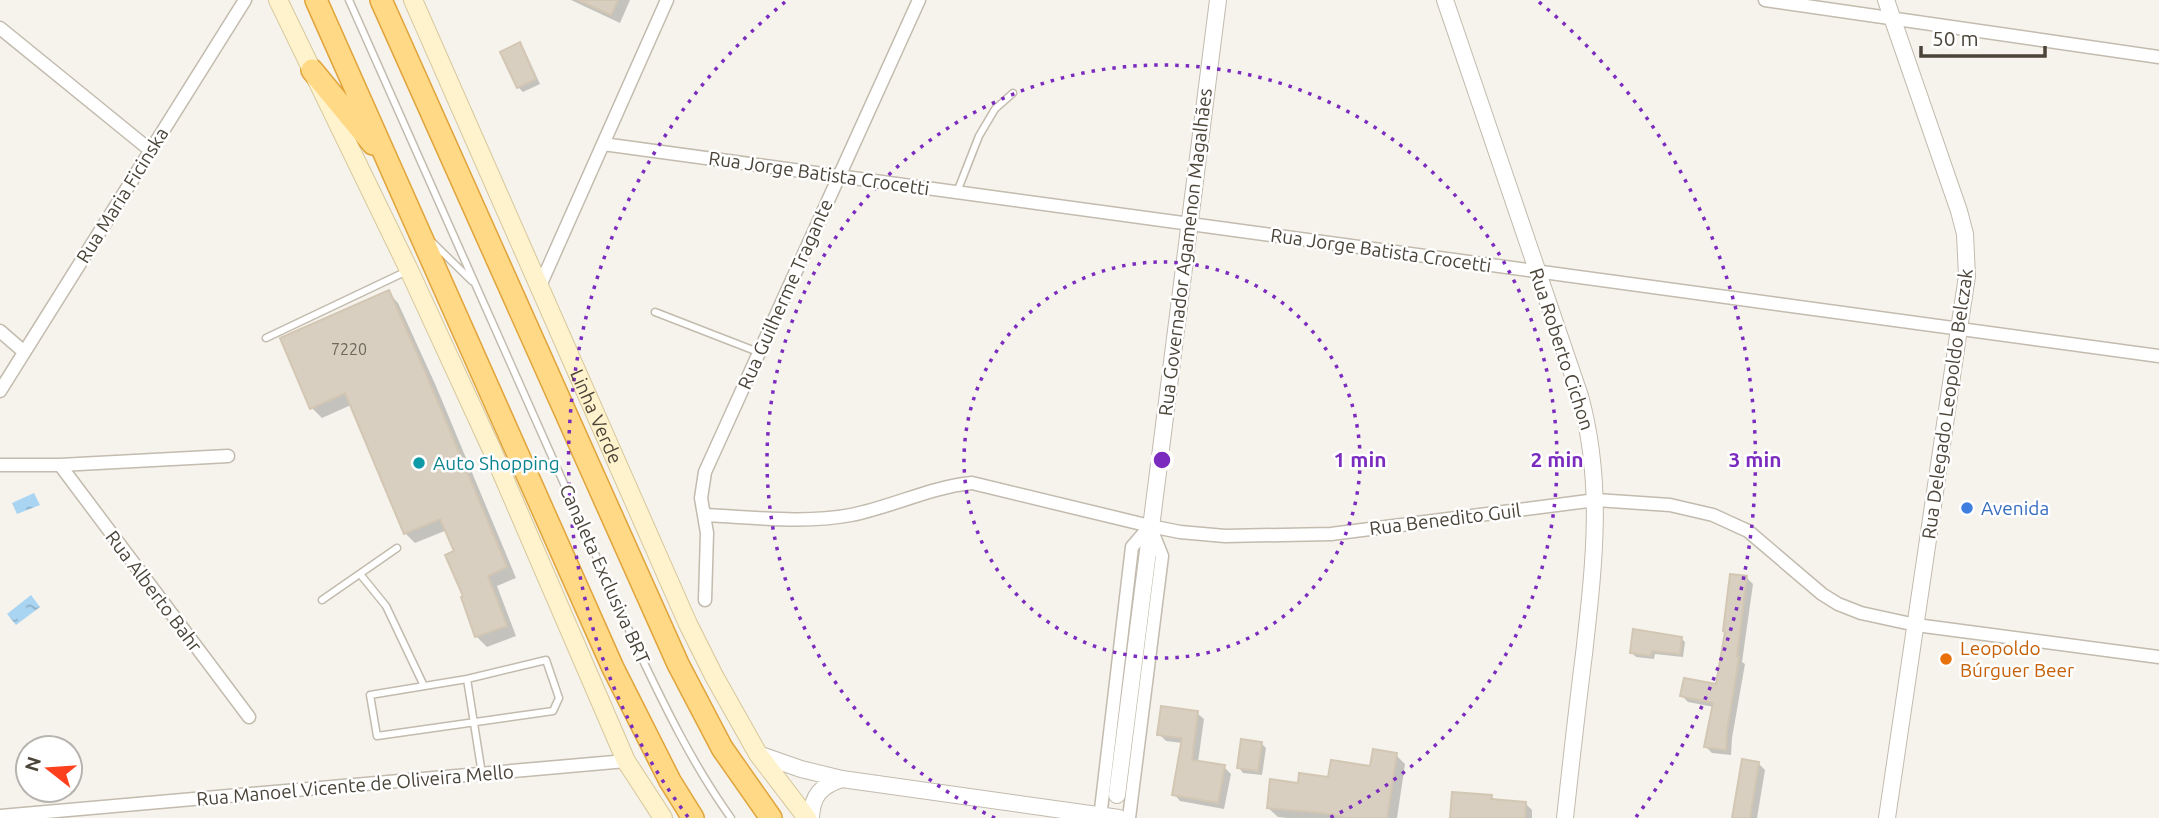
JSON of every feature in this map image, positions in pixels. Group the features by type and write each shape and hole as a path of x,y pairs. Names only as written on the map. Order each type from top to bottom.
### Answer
{"highway":[{"path":"316,0 613,667 670,781 693,818"},
{"name":"Linha Verde","path":"381,0 678,664 722,748 771,818"},
{"path":"312,70 390,165"}],"main road":[{"path":"278,0 409,270 491,448 626,761 663,818"},
{"name":"Linha Verde","path":"413,0 688,624 719,687 758,754 809,818"}],"street":[{"name":"Rua Maria Ficinska","path":"0,391 245,0"},
{"path":"539,288 667,0"},
{"name":"Rua Guilherme Tragante","path":"705,600 707,546 701,498 705,472 919,0"},
{"name":"Rua Governador Agamenon Magalhães","path":"1117,795 1218,0"},
{"name":"Rua Roberto Cichon","path":"1445,0 1588,424 1596,500 1592,581 1565,818"},
{"path":"1765,0 2159,57"},
{"name":"Rua Delegado Leopoldo Belczak","path":"1886,0 1959,211 1965,234 1967,276 1887,818"},
{"path":"0,28 150,150"},
{"name":"Rua Jorge Batista Crocetti","path":"603,144 2159,356"},
{"path":"0,331 23,351"},
{"path":"0,465 60,465 229,456"},
{"name":"Rua Alberto Bahr","path":"60,465 249,717"},
{"name":"Rua Benedito Guil","path":"704,515 830,518 882,507 955,485 972,483 1150,526 1201,535 1305,536 1596,500 1670,505 1732,522 1760,540 1804,580 1838,604 1861,613 1916,625 2159,657"},
{"path":"1099,817 1132,547 1150,526 1162,556 1129,818"},
{"path":"758,754 793,767 842,779 1071,815 1119,818"},
{"name":"Rua Manoel Vicente de Oliveira Mello","path":"0,816 626,761"},
{"path":"809,818 811,806 820,789 842,779"},
{"path":"1555,818 1567,795"},
{"name":"Rua Roberto Cichon","path":"1567,795 1570,818"}],"lane":[{"name":"Canaleta Exclusiva BRT","path":"349,0 642,659 675,727 711,790 731,818"},
{"path":"957,192 989,118 1013,93"},
{"name":"Canaleta Exclusiva BRT","path":"419,229 476,285"},
{"path":"266,338 409,270"},
{"path":"655,313 758,352"},
{"path":"322,600 397,548"},
{"path":"360,574 386,607 424,687"},
{"path":"546,660 559,698 553,711 377,736 370,695 424,687 546,660"},
{"path":"467,679 482,774"}],"water":[{"path":"34,493 40,505 17,514 12,503"},
{"path":"31,595 40,607 16,625 7,614"}],"building":[{"path":"578,0 618,0 611,15"},
{"path":"520,42 536,79 517,88 500,52"},
{"path":"389,290 507,567 488,576 507,626 475,637 461,597 463,596 445,555 454,551 440,519 404,534 345,393 310,409 280,338"},
{"path":"1730,574 1747,576 1726,750 1704,747 1713,703 1680,696 1684,678 1716,684 1725,632"},
{"path":"1633,629 1682,637 1680,654 1652,651 1651,656 1630,653"},
{"path":"1161,706 1198,711 1192,760 1225,765 1218,803 1172,795 1182,738 1157,735"},
{"path":"1241,739 1262,742 1258,771 1237,768"},
{"path":"1373,749 1397,753 1387,818 1347,818 1267,808 1270,779 1298,783 1299,773 1328,777 1331,760 1370,766"},
{"path":"1742,759 1759,762 1750,818 1732,818"},
{"path":"1452,792 1492,795 1491,799 1526,802 1525,818 1450,818"}],"place":[{"name":"Auto Shopping","path":"419,463"},
{"name":"Avenida","path":"1967,508"},
{"name":"Leopoldo Búrguer Beer","path":"1946,659"}]}
